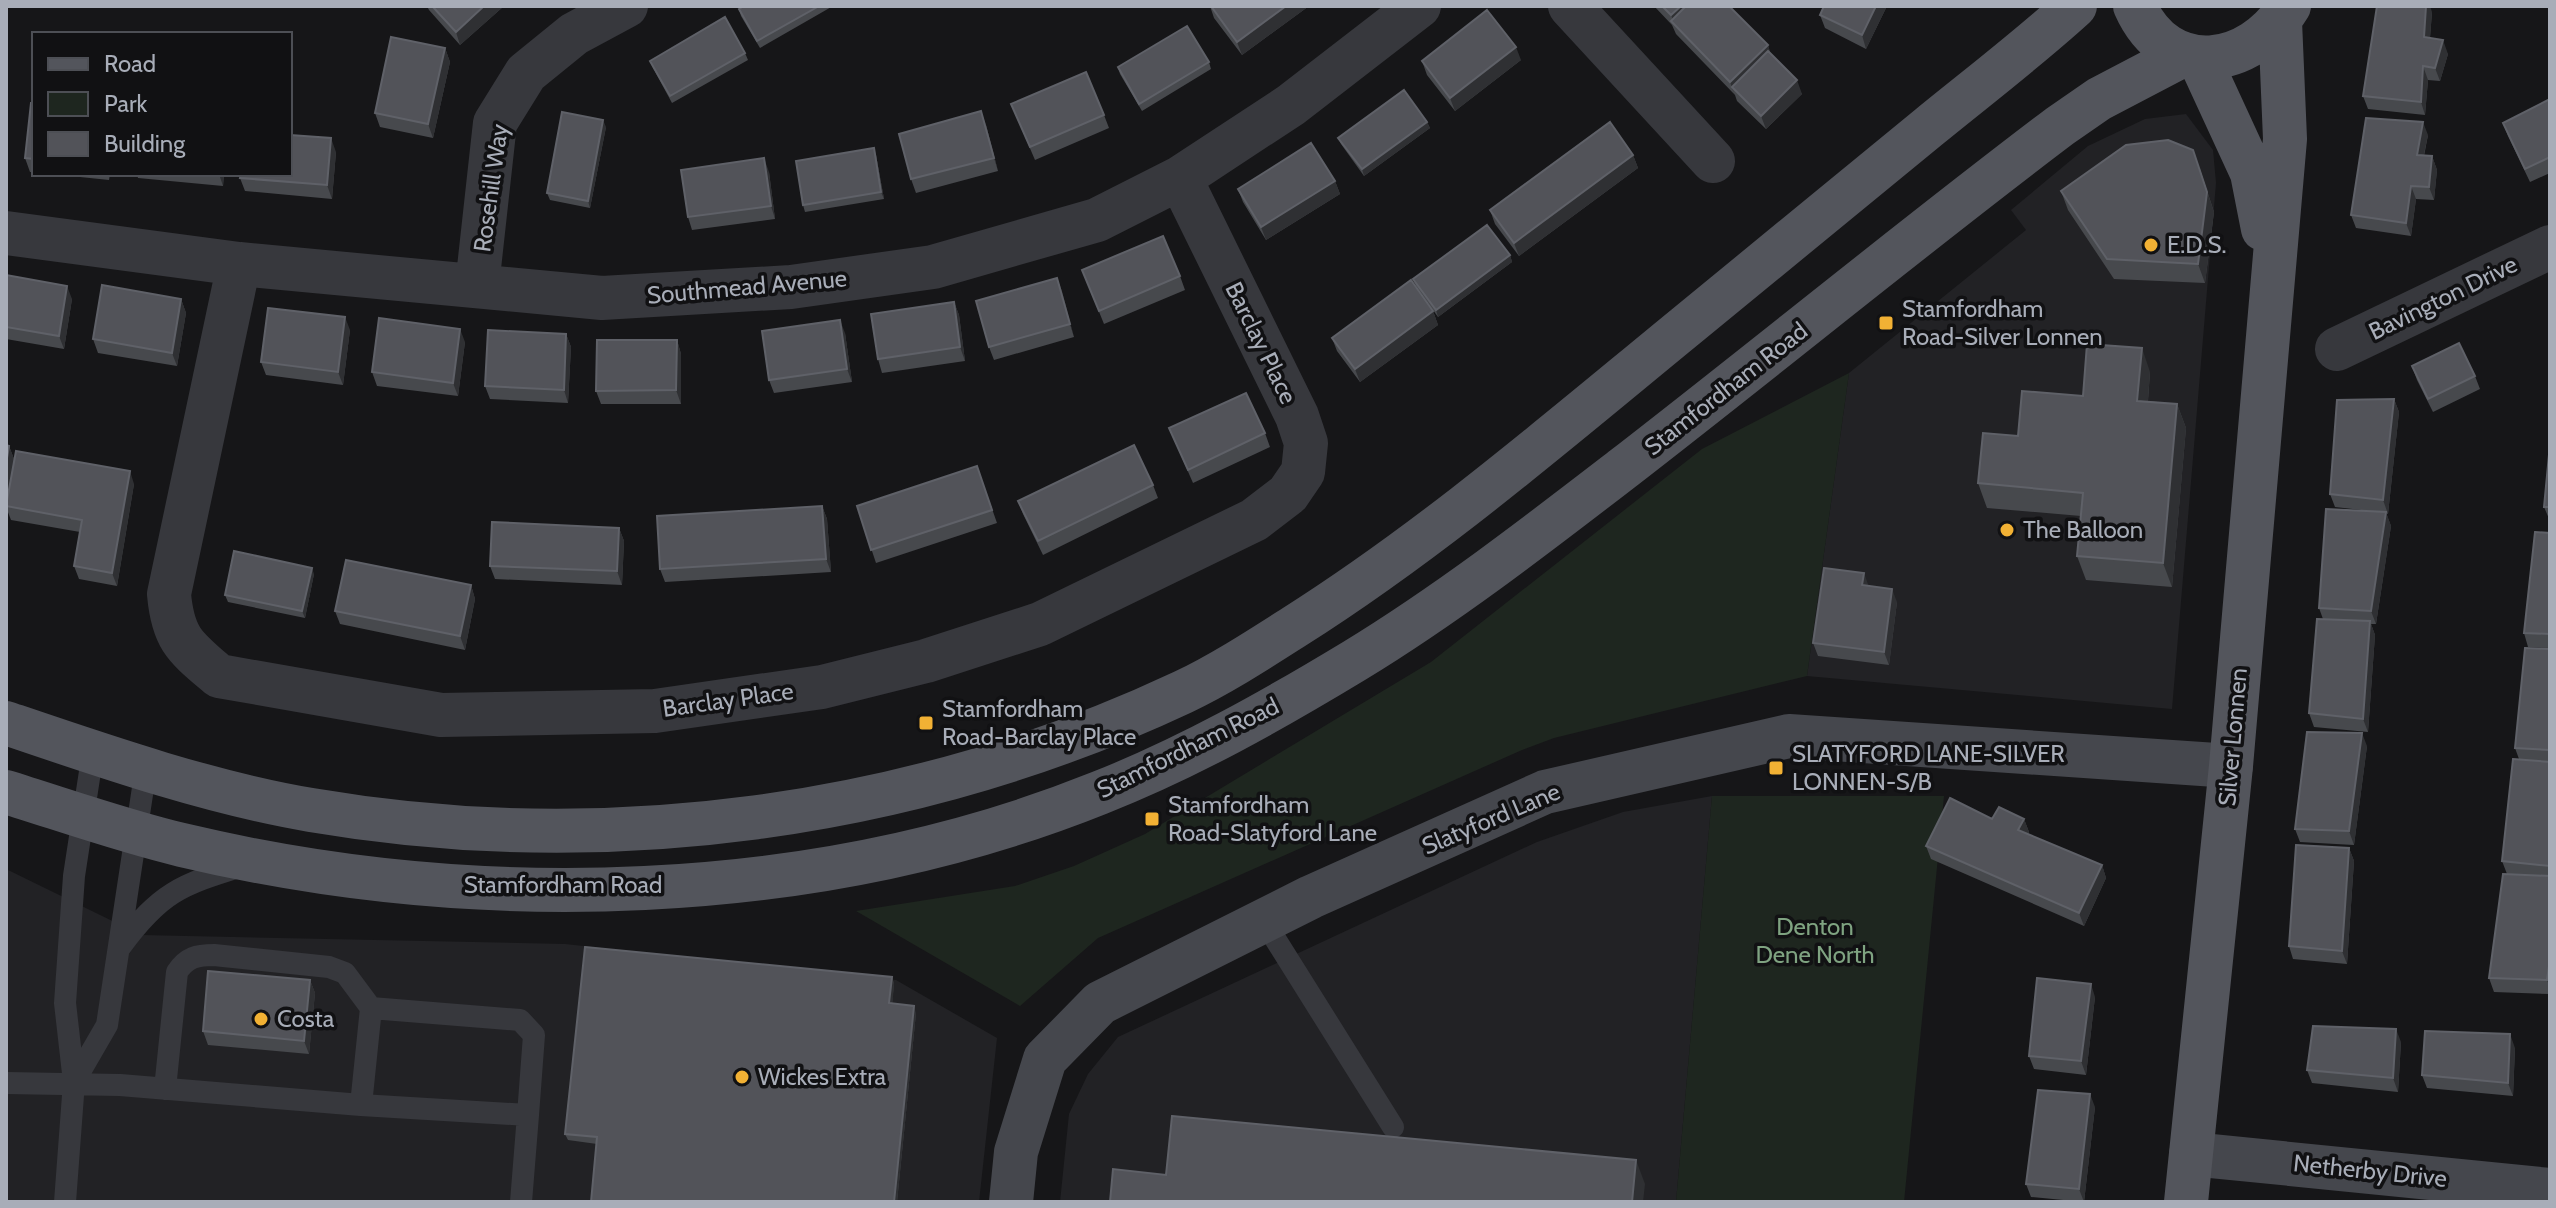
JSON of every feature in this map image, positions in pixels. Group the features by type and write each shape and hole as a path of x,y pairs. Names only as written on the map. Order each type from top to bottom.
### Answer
{"main road":[{"path":"6,723 146,768 307,809 382,819 558,830 654,828 752,819 863,800 988,766 1089,732 1183,692 1257,651 1424,540 2075,6"},
{"path":"2135,6 2156,39 2191,57"},
{"name":"Stamfordham Road","path":"6,792 134,831 258,861 341,875 510,888 622,888 707,883 817,869 931,846 1010,825 1099,793 1257,717 1356,660 1557,520 2060,126 2099,99 2191,57 2221,57 2242,49 2285,14"},
{"name":"Silver Lonnen","path":"2186,1202 2231,766 2271,271 2285,139 2285,14"},
{"name":"Silver Lonnen","path":"2191,57 2252,173 2271,271"}],"street":[{"name":"Rosehill Way","path":"477,286 495,123 526,73 574,34 626,6"},
{"name":"Southmead Avenue","path":"6,233 239,264 602,298 791,287 933,267 1097,220 1180,178 1291,105 1419,6"},
{"path":"1570,6 1713,161"},
{"name":"Barclay Place","path":"239,264 169,594 172,626 194,655 219,676 441,715 655,711 822,687 926,661 1040,624 1254,520 1288,494 1303,472 1306,443 1180,178"},
{"name":"Bavington Drive","path":"2337,349 2550,247"},
{"name":"Slatyford Lane","path":"1011,1202 1016,1152 1045,1059 1100,1003 1264,921 1545,792 1789,736 2231,766"},
{"name":"Netherby Drive","path":"2191,1154 2550,1190"}],"lane":[{"path":"65,1202 74,1082 65,1003 81,816 93,752"},
{"path":"74,1082 107,1025 134,831 146,768"},
{"path":"118,949 144,915 170,893 187,884 258,861"},
{"path":"1264,921 1393,1127"},
{"path":"165,1089 177,972 187,960 198,955 329,967 345,973 371,1008 361,1105"},
{"path":"371,1008 520,1020 529,1025 534,1035 521,1202"},
{"path":"6,1083 74,1082 528,1115"}],"shaded area":[{"name":"The Balloon","path":"2186,114 2213,150 2216,183 2172,709 1807,676 1849,373 2026,230 2011,210 2088,146 2145,119"},
{"path":"1712,796 1676,1202 1060,1202 1069,1114 1088,1074 1118,1037 1537,842 1623,812"},
{"path":"6,869 141,935 565,944 896,980 997,1038 979,1202 6,1202"}],"green space":[{"path":"1849,373 1807,676 1554,738 1522,750 1098,938 1020,1006 856,911 1015,886 1074,866 1145,834 1431,662 1702,449"},
{"name":"Denton Dene North","path":"1712,796 1944,796 1904,1202 1676,1202"}],"building":[{"path":"432,6 484,6 456,32"},
{"path":"744,6 819,6 757,41 739,9"},
{"path":"1211,6 1286,6 1237,42"},
{"path":"1662,6 1681,6 1671,15"},
{"path":"1686,6 1729,6 1768,45 1730,82 1671,21"},
{"path":"1824,6 1876,6 1862,35 1820,15"},
{"path":"2377,6 2426,6 2424,37 2443,40 2435,68 2423,66 2421,102 2363,96"},
{"path":"1487,10 1516,47 1450,98 1422,61"},
{"path":"725,17 745,53 670,96 650,61"},
{"path":"1187,26 1209,62 1139,104 1118,67"},
{"path":"391,37 445,48 428,124 375,113"},
{"path":"1768,51 1797,80 1761,116 1732,87"},
{"path":"1086,72 1104,115 1030,147 1011,104"},
{"path":"1404,90 1427,122 1362,169 1338,138"},
{"path":"2550,99 2550,157 2525,169 2503,123"},
{"path":"31,103 32,103 32,159 25,158"},
{"path":"981,111 994,158 911,179 899,134"},
{"path":"562,112 603,120 588,201 547,193"},
{"path":"2366,118 2423,122 2417,155 2432,156 2429,187 2411,186 2406,223 2351,215"},
{"path":"1610,122 1633,155 1514,243 1490,210"},
{"path":"292,135 331,138 327,185 240,178 292,176"},
{"name":"E.D.S.","path":"2168,140 2193,150 2207,192 2198,264 2107,259 2061,191 2126,145"},
{"path":"1311,143 1335,181 1261,227 1238,189"},
{"path":"874,148 881,192 803,205 796,161"},
{"path":"764,158 771,206 688,217 681,170"},
{"path":"1487,225 1510,255 1436,310 1413,279"},
{"path":"1163,236 1180,276 1099,311 1082,270"},
{"path":"6,275 67,286 59,336 6,327"},
{"path":"1057,278 1070,324 989,347 976,301"},
{"path":"1411,280 1433,311 1355,369 1332,338"},
{"path":"102,285 181,299 172,353 93,339"},
{"path":"954,302 960,347 878,359 871,314"},
{"path":"268,308 345,317 338,372 261,362"},
{"path":"379,318 460,329 453,383 372,372"},
{"path":"840,320 847,369 769,380 762,331"},
{"path":"488,330 566,334 564,390 485,386"},
{"path":"597,340 677,340 676,390 596,391"},
{"path":"2459,343 2475,376 2428,399 2412,366"},
{"path":"2087,344 2142,348 2137,401 2177,404 2163,563 2077,556 2083,493 1978,483 1983,433 2018,436 2022,391 2083,396"},
{"path":"1246,393 1265,433 1188,470 1169,428"},
{"path":"2394,399 2383,500 2330,494 2337,400"},
{"path":"2550,444 2550,507 2544,507"},
{"path":"1134,445 1153,485 1038,541 1018,501"},
{"path":"16,451 130,471 112,573 74,566 82,520 6,506"},
{"path":"977,466 992,510 871,550 857,506"},
{"path":"822,506 826,559 660,569 657,516"},
{"path":"2326,509 2386,512 2371,611 2319,608"},
{"path":"492,522 619,528 617,571 490,566"},
{"path":"2535,532 2550,533 2550,634 2524,633"},
{"path":"234,551 312,568 302,611 225,595"},
{"path":"346,560 471,585 460,636 335,611"},
{"path":"1824,568 1864,573 1862,585 1892,589 1884,652 1813,643"},
{"path":"2317,619 2370,621 2363,719 2309,713"},
{"path":"2525,648 2550,649 2550,750 2515,748"},
{"path":"2307,732 2362,733 2349,831 2295,829"},
{"path":"2513,759 2550,762 2550,866 2502,861"},
{"path":"1950,798 1992,819 1999,807 2024,819 2018,830 2102,865 2079,913 1926,846"},
{"path":"2296,845 2349,848 2342,951 2289,946"},
{"path":"2503,874 2550,876 2547,980 2489,978"},
{"name":"Wickes Extra","path":"585,947 892,977 889,1003 914,1006 894,1202 591,1202 597,1137 565,1134"},
{"name":"Costa","path":"208,971 310,980 304,1041 203,1031"},
{"path":"2037,978 2091,984 2081,1061 2029,1056"},
{"path":"2313,1026 2396,1029 2393,1078 2307,1070"},
{"path":"2425,1031 2510,1034 2508,1083 2422,1075"},
{"path":"2038,1090 2090,1094 2079,1189 2026,1184"},
{"path":"1172,1116 1636,1160 1632,1202 1110,1202 1113,1169 1166,1175"}],"place":[{"name":"E.D.S.","path":"2151,245"},
{"name":"Stamfordham Road-Silver Lonnen","path":"1886,323"},
{"name":"The Balloon","path":"2007,530"},
{"name":"Stamfordham Road-Barclay Place","path":"926,723"},
{"name":"SLATYFORD LANE-SILVER LONNEN-S/B","path":"1776,768"},
{"name":"Stamfordham Road-Slatyford Lane","path":"1152,819"},
{"name":"Costa","path":"261,1019"},
{"name":"Wickes Extra","path":"742,1077"}]}
